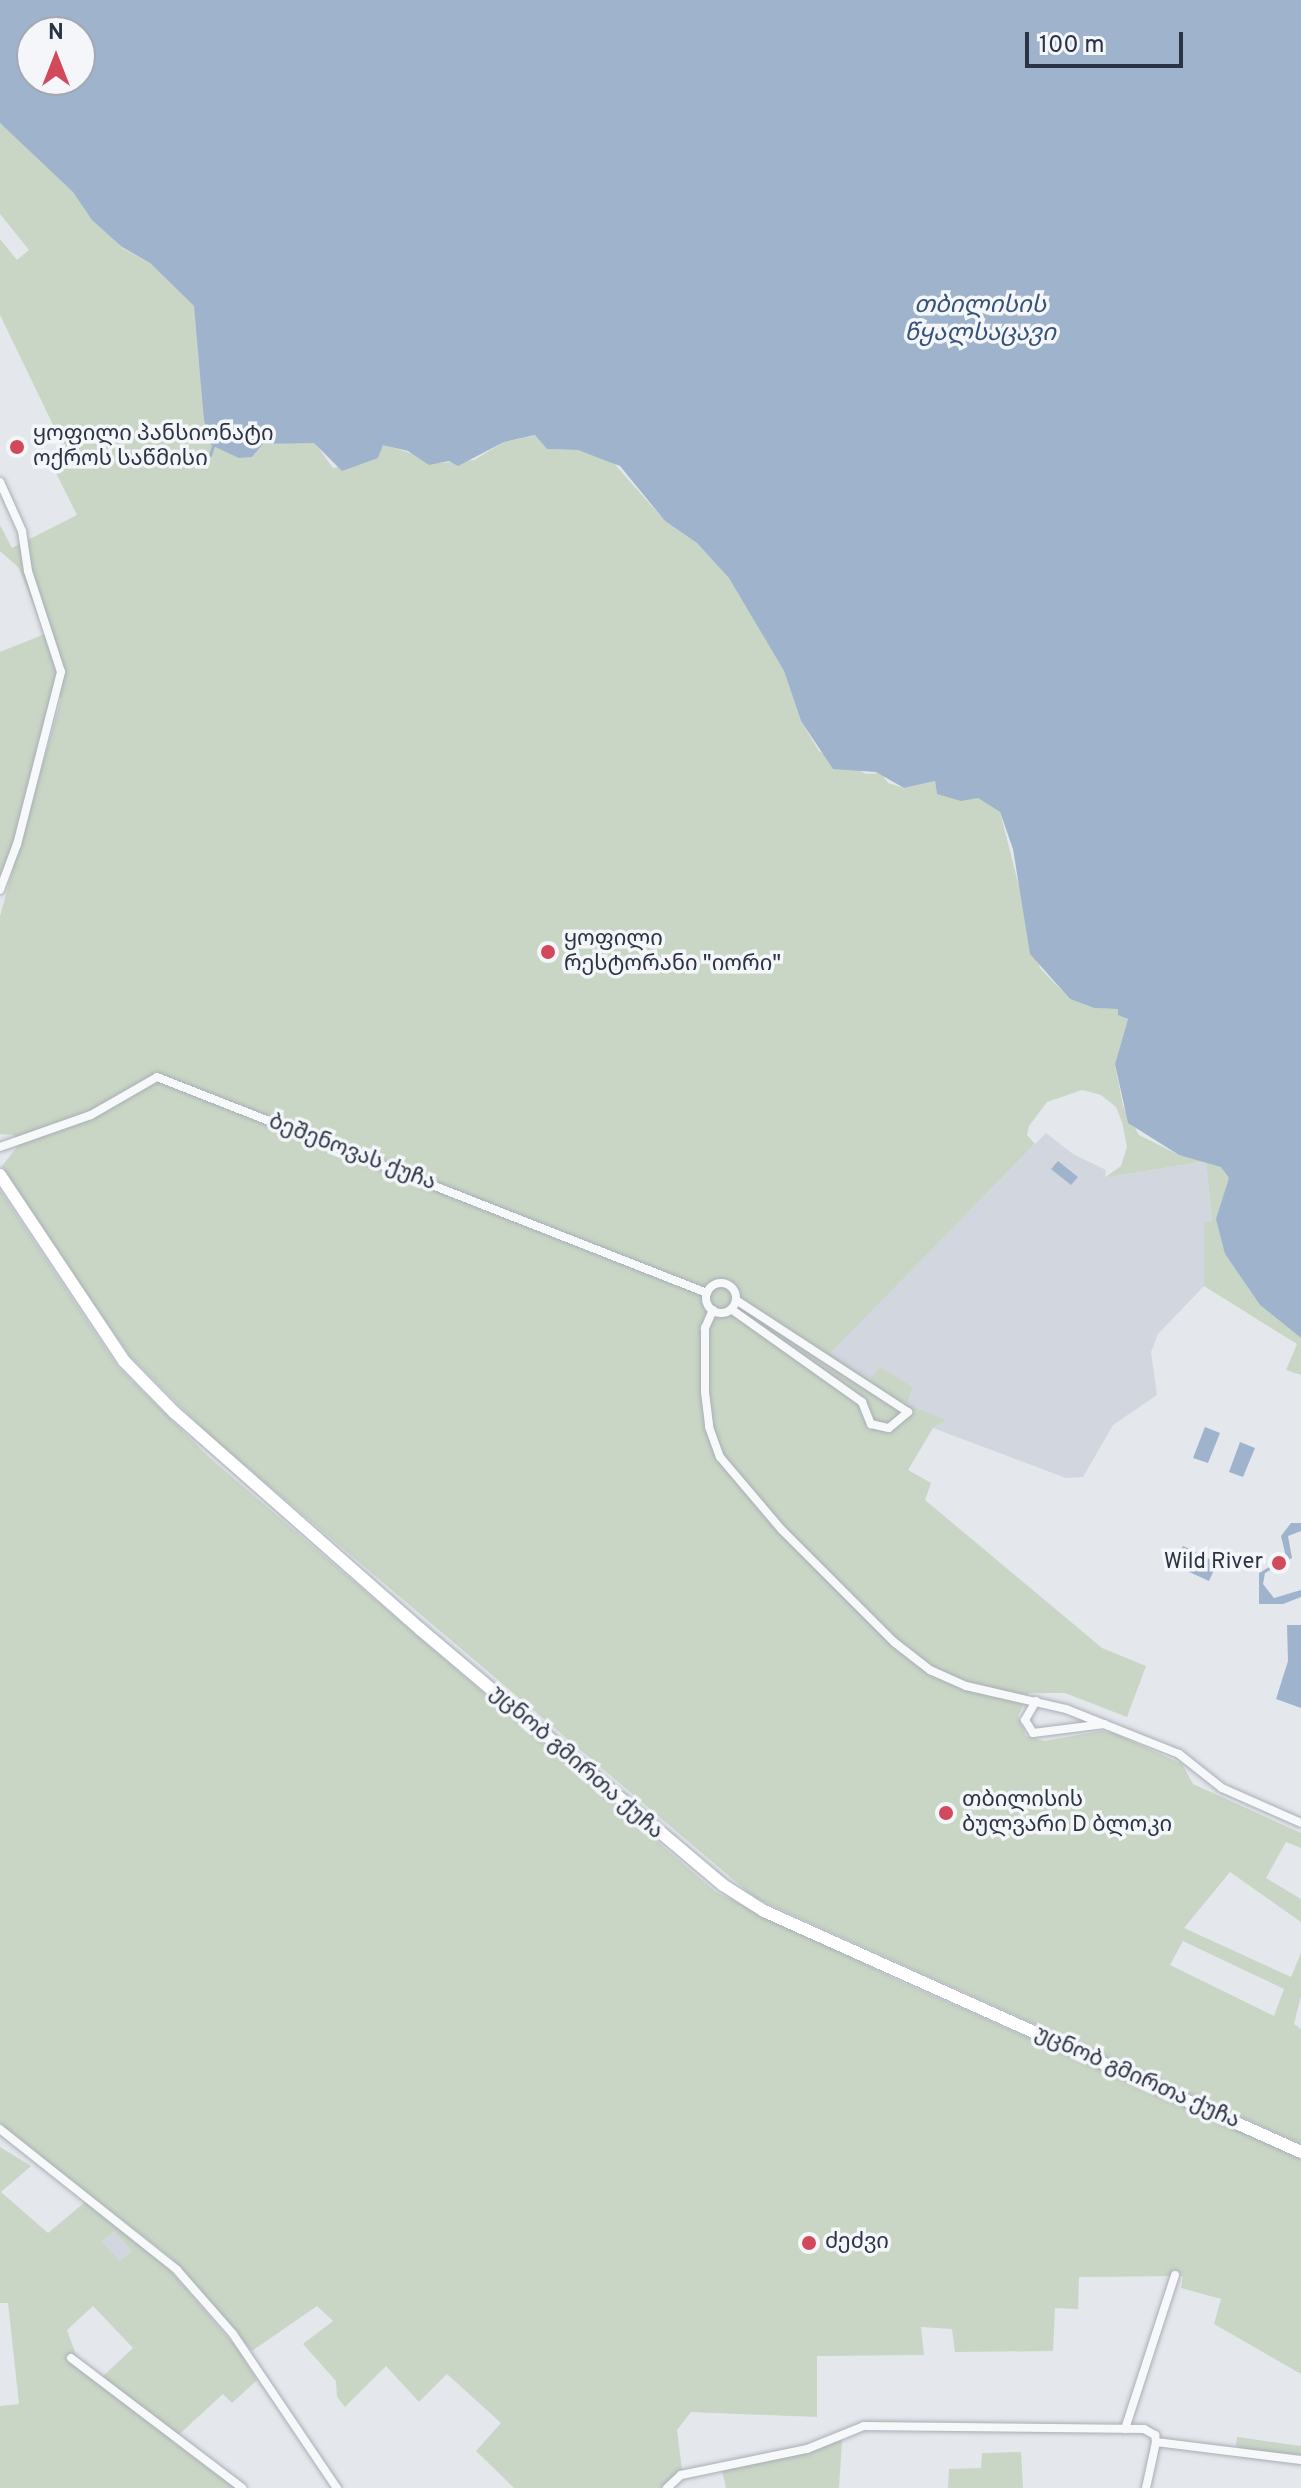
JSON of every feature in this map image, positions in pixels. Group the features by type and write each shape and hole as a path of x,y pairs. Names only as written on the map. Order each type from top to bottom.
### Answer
{"main road":[{"name":"უცნობ გმირთა ქუჩა","path":"0,1175 124,1361 175,1413 420,1629 723,1885 764,1911 1301,2152"}],"street":[{"path":"0,482 22,531 28,571 61,672 17,844 0,890"},
{"name":"ბეშენოვას ქუჩა","path":"0,1147 100,1112 157,1077 707,1293"},
{"path":"713,1310 734,1304 908,1412 889,1428 871,1424 862,1402 734,1304 726,1284 713,1286 707,1293 713,1310 704,1346 709,1427 735,1479 848,1599 930,1670 966,1686 1036,1701 1108,1723 1179,1754 1222,1788 1301,1823"},
{"path":"1036,1701 1025,1720 1033,1733 1108,1723"},
{"path":"0,2129 177,2270 233,2334 337,2488"},
{"path":"1125,2429 1175,2275"},
{"path":"71,2358 242,2488"},
{"path":"667,2488 681,2475 807,2449 864,2426 1151,2431 1156,2442 1146,2488"},
{"path":"1156,2442 1301,2460"}],"shaded area":[{"path":"1046,1133 1073,1154 1106,1170 1105,1178 1206,1161 1212,1221 1204,1223 1204,1286 1158,1334 1151,1352 1157,1395 1113,1425 1083,1477 1066,1478 933,1428 945,1420 907,1404 913,1388 896,1380 870,1380 829,1353"},
{"path":"114,2231 132,2251 120,2262 102,2242"}],"green space":[{"path":"0,123 55,174 60,171 122,248 150,263 194,306 252,457 263,444 315,443 333,468 377,458 383,444 440,463 474,460 504,442 536,435 547,449 578,450 611,460 665,521 697,543 729,577 784,671 801,721 819,751 866,774 881,773 888,783 904,788 935,781 937,794 978,798 1000,812 1040,968 1070,999 1094,1008 1118,1009 1128,1019 1115,1064 1123,1106 1139,1135 1179,1155 1209,1160 1221,1166 1229,1178 1225,1254 1260,1305 1301,1338 1301,1375 1286,1370 1297,1344 1204,1286 1204,1222 1212,1221 1206,1161 1104,1178 1121,1166 1127,1147 1122,1122 1116,1107 1101,1095 1082,1090 1047,1102 1029,1126 1027,1135 1035,1144 830,1353 870,1380 879,1367 900,1379 913,1388 907,1404 946,1420 933,1428 908,1470 931,1483 925,1500 1102,1648 1146,1666 1127,1717 1065,1693 1029,1693 1018,1716 1026,1736 1044,1741 1101,1731 1114,1733 1182,1764 1193,1784 1301,1833 1301,1848 1286,1842 1266,1878 1301,1899 1301,1922 1230,1872 1184,1928 1291,1977 1301,1953 1301,1996 1294,2024 1301,2029 1301,2144 755,1898 209,1435 130,1356 42,1230 2,1166 17,1147 14,1135 0,1134 0,916 61,699 57,693 6,872 0,875 0,652 45,634 19,568 0,551 0,525 12,548 77,515 55,471 71,462 0,315 0,239 17,260 29,250 0,214","holes":["1183,1941 1284,1989 1274,2016 1170,1965"]},
{"path":"0,1190 118,1367 211,1459 716,1892 895,1979 1301,2158 1301,2374 1214,2324 1221,2299 1181,2288 1183,2276 1079,2277 1078,2309 1055,2308 1053,2351 955,2352 952,2329 921,2327 924,2355 817,2356 817,2417 691,2412 677,2430 682,2470 661,2488 514,2488 476,2451 501,2423 447,2374 419,2402 386,2366 345,2407 337,2397 336,2381 303,2344 333,2321 317,2306 252,2351 170,2257 12,2134 0,2123"},
{"path":"0,2147 31,2166 1,2192 48,2233 85,2202 169,2269 237,2348 257,2380 232,2403 223,2394 172,2441 235,2488 0,2488 0,2406 19,2404 8,2303 0,2303","holes":["114,2231 132,2251 120,2261 102,2242","93,2306 133,2348 100,2379 76,2355 67,2330"]},
{"path":"1237,2437 1301,2446 1301,2455 1255,2452 1236,2446"},
{"path":"842,2440 839,2488 726,2488 722,2470"},
{"path":"1021,2452 1023,2488 948,2488 949,2469 981,2468 982,2453"}],"water":[{"name":"თბილისის წყალსაცავი","path":"0,0 1301,0 1301,1338 1260,1305 1225,1254 1216,1219 1229,1178 1221,1167 1179,1155 1128,1123 1115,1064 1128,1019 1118,1015 1118,1009 1094,1008 1070,999 1030,954 1013,849 1000,812 978,798 961,801 937,794 935,781 904,788 876,772 833,769 801,721 784,671 729,578 697,543 665,521 620,466 578,450 547,449 535,435 504,442 458,466 449,461 429,465 408,451 383,445 378,458 342,471 314,443 263,444 252,457 239,458 211,445 204,420 194,306 150,263 122,247 92,220 73,192 0,123"},
{"path":"1058,1161 1078,1177 1071,1185 1051,1169"},
{"path":"1205,1427 1220,1433 1208,1463 1193,1458"},
{"path":"1240,1442 1255,1448 1243,1477 1229,1472"},
{"name":"Wild River","path":"1291,1523 1301,1523 1301,1531 1288,1536 1292,1558 1265,1573 1263,1584 1274,1598 1301,1590 1301,1597 1283,1604 1259,1604 1259,1573 1286,1557 1281,1536"},
{"path":"1183,1546 1217,1563 1209,1581 1174,1565"},
{"path":"1287,1625 1301,1625 1301,1708 1276,1699 1288,1661"}],"waterway":[{"path":"210,455 214,443"}],"place":[{"name":"ყოფილი პანსიონატი ოქროს საწმისი","path":"17,447"},
{"name":"ყოფილი რესტორანი \"იორი\"","path":"548,952"},
{"name":"Wild River","path":"1279,1563"},
{"name":"თბილისის ბულვარი D ბლოკი","path":"946,1813"},
{"name":"ძეძვი","path":"809,2243"}]}
